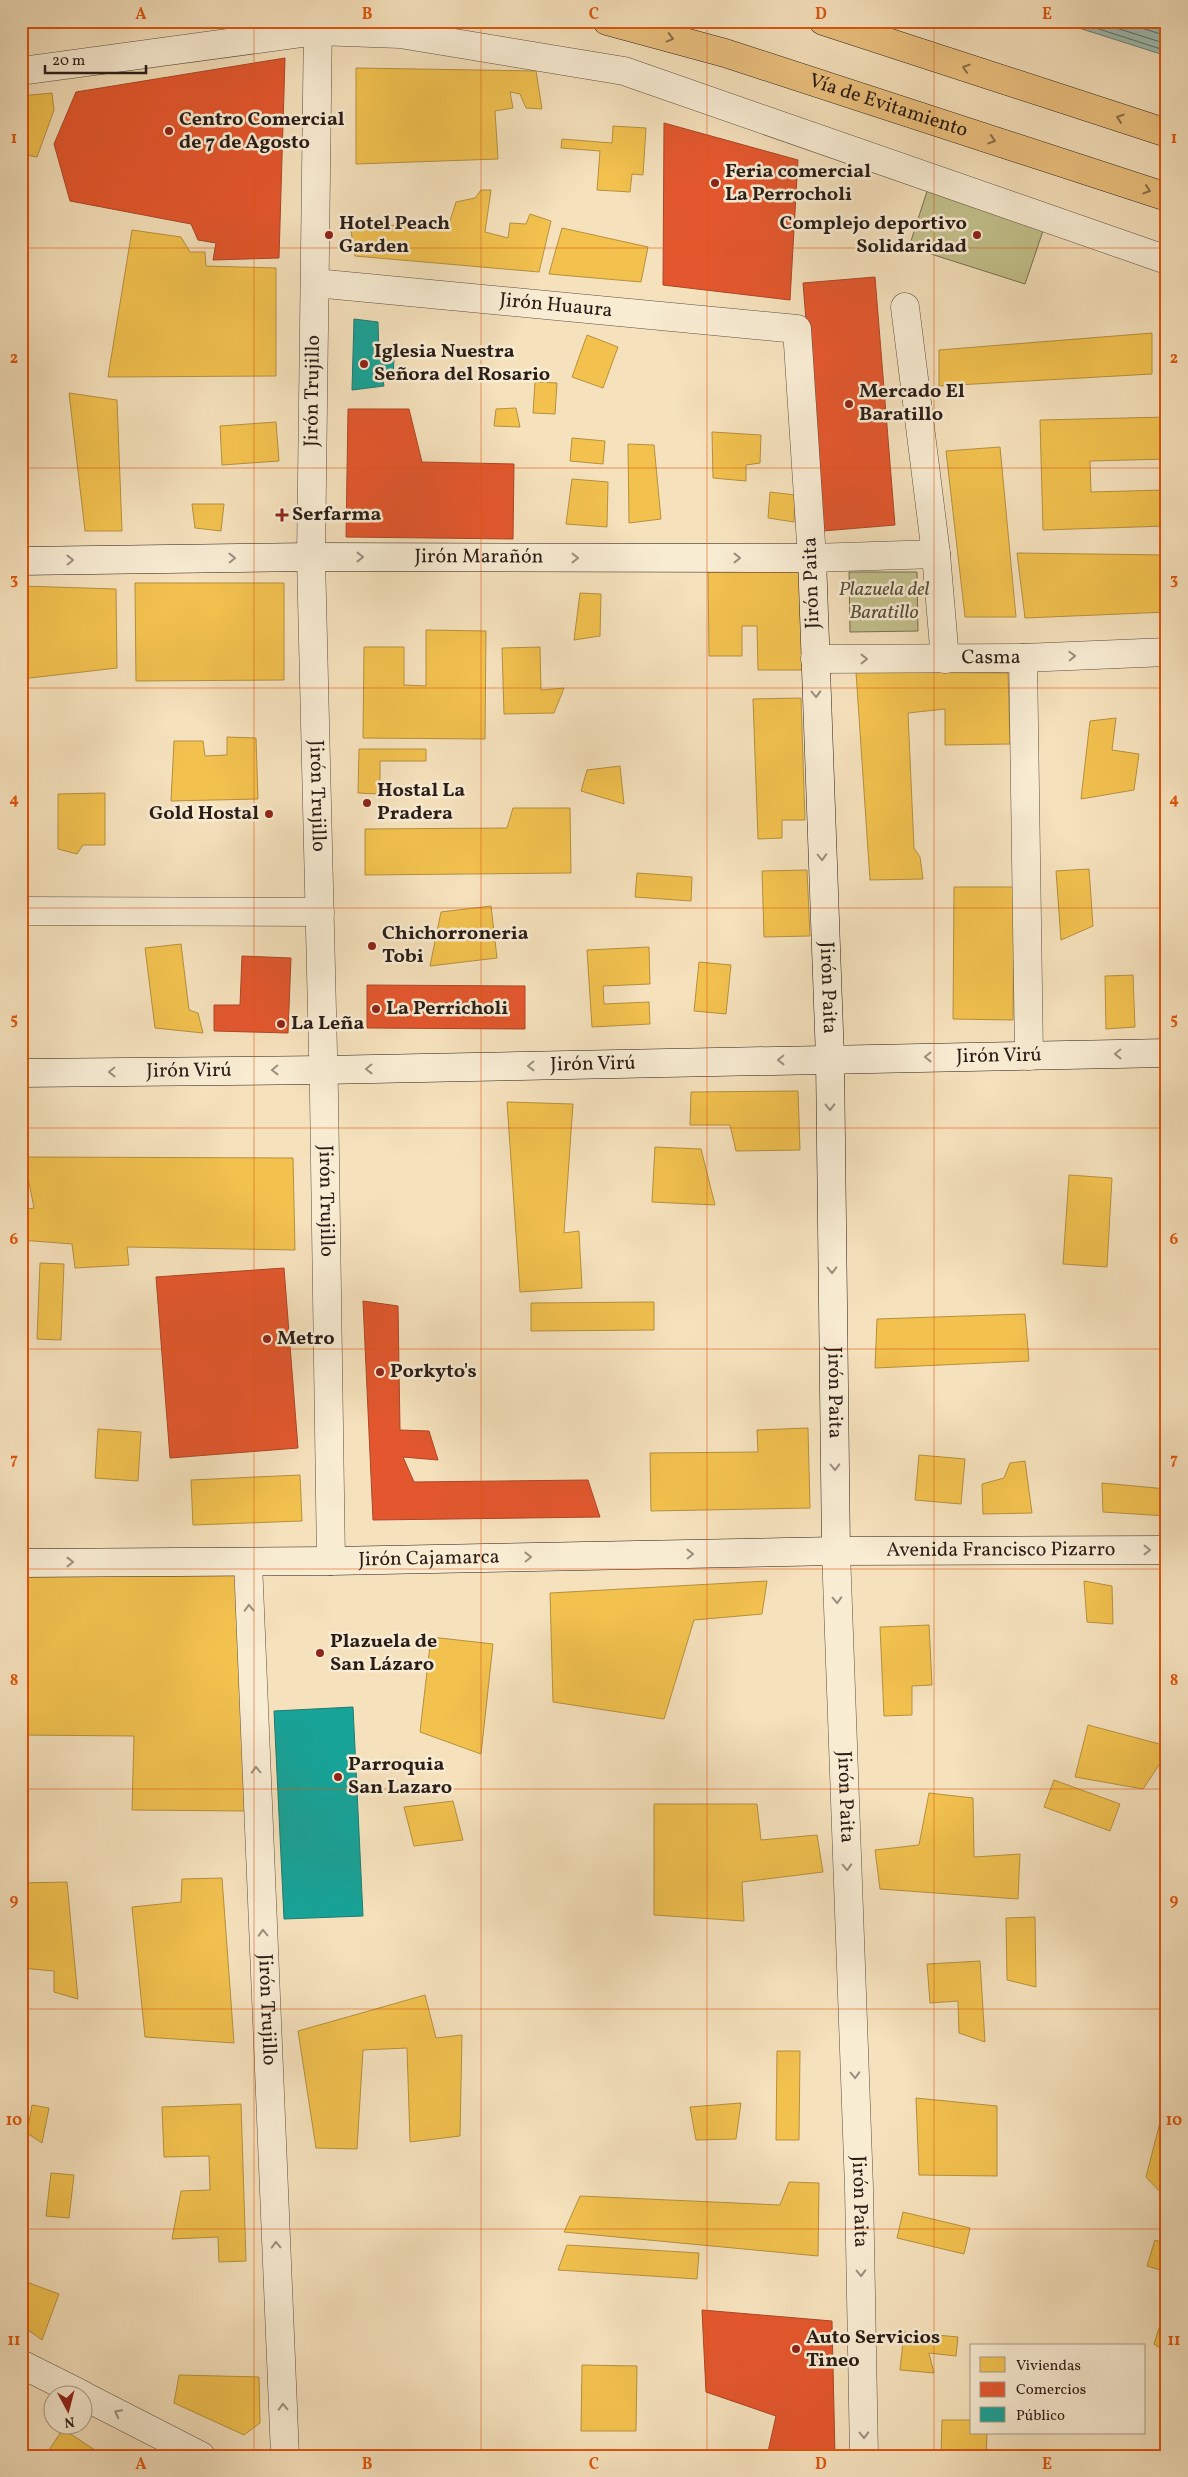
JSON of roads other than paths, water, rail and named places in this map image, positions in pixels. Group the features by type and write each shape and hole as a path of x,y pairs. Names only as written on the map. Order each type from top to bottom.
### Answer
{"highway":[{"name":"Vía de Evitamiento","path":"606,21 724,53 1167,196"},
{"path":"823,21 1167,133"}],"street":[{"path":"21,71 317,26 400,34 624,71 1167,260"},
{"name":"Jirón Trujillo","path":"317,26 311,557 320,912 331,1561"},
{"name":"Jirón Huaura","path":"315,283 797,329"},
{"path":"905,307 936,554 945,659"},
{"name":"Jirón Paita","path":"797,329 812,558 830,1059 836,1551 859,2178 864,2456"},
{"name":"Jirón Marañón","path":"21,561 311,557 812,558 936,554"},
{"name":"Casma","path":"815,659 1024,658 1167,652"},
{"path":"1024,658 1029,1056"},
{"path":"21,911 320,912"},
{"name":"Jirón Virú","path":"21,1073 323,1070 1167,1053"},
{"name":"Avenida Francisco Pizarro","path":"836,1551 1167,1550"},
{"name":"Jirón Cajamarca","path":"21,1562 331,1561 836,1551"},
{"name":"Jirón Trujillo","path":"248,1562 285,2456"},
{"path":"21,2364 60,2384"},
{"path":"92,2400 201,2456"}],"water":[{"path":"1057,21 1167,21 1167,56"}],"place":[{"name":"Centro Comercial de 7 de Agosto","path":"169,131"},
{"name":"Feria comercial La Perrocholi","path":"715,183"},
{"name":"Hotel Peach Garden","path":"329,235"},
{"name":"Complejo deportivo Solidaridad","path":"977,235"},
{"name":"Iglesia Nuestra Señora del Rosario","path":"364,364"},
{"name":"Mercado El Baratillo","path":"849,404"},
{"name":"Serfarma","path":"282,515"},
{"name":"Hostal La Pradera","path":"367,803"},
{"name":"Gold Hostal","path":"269,814"},
{"name":"Chichorroneria Tobi","path":"372,946"},
{"name":"La Perricholi","path":"376,1009"},
{"name":"La Leña","path":"281,1024"},
{"name":"Metro","path":"267,1339"},
{"name":"Porkyto's","path":"380,1372"},
{"name":"Plazuela de San Lázaro","path":"320,1653"},
{"name":"Parroquia San Lazaro","path":"338,1777"},
{"name":"Auto Servicios Tineo","path":"796,2349"}],"park label":[{"name":"Plazuela del Baratillo","path":"884,602"}]}
